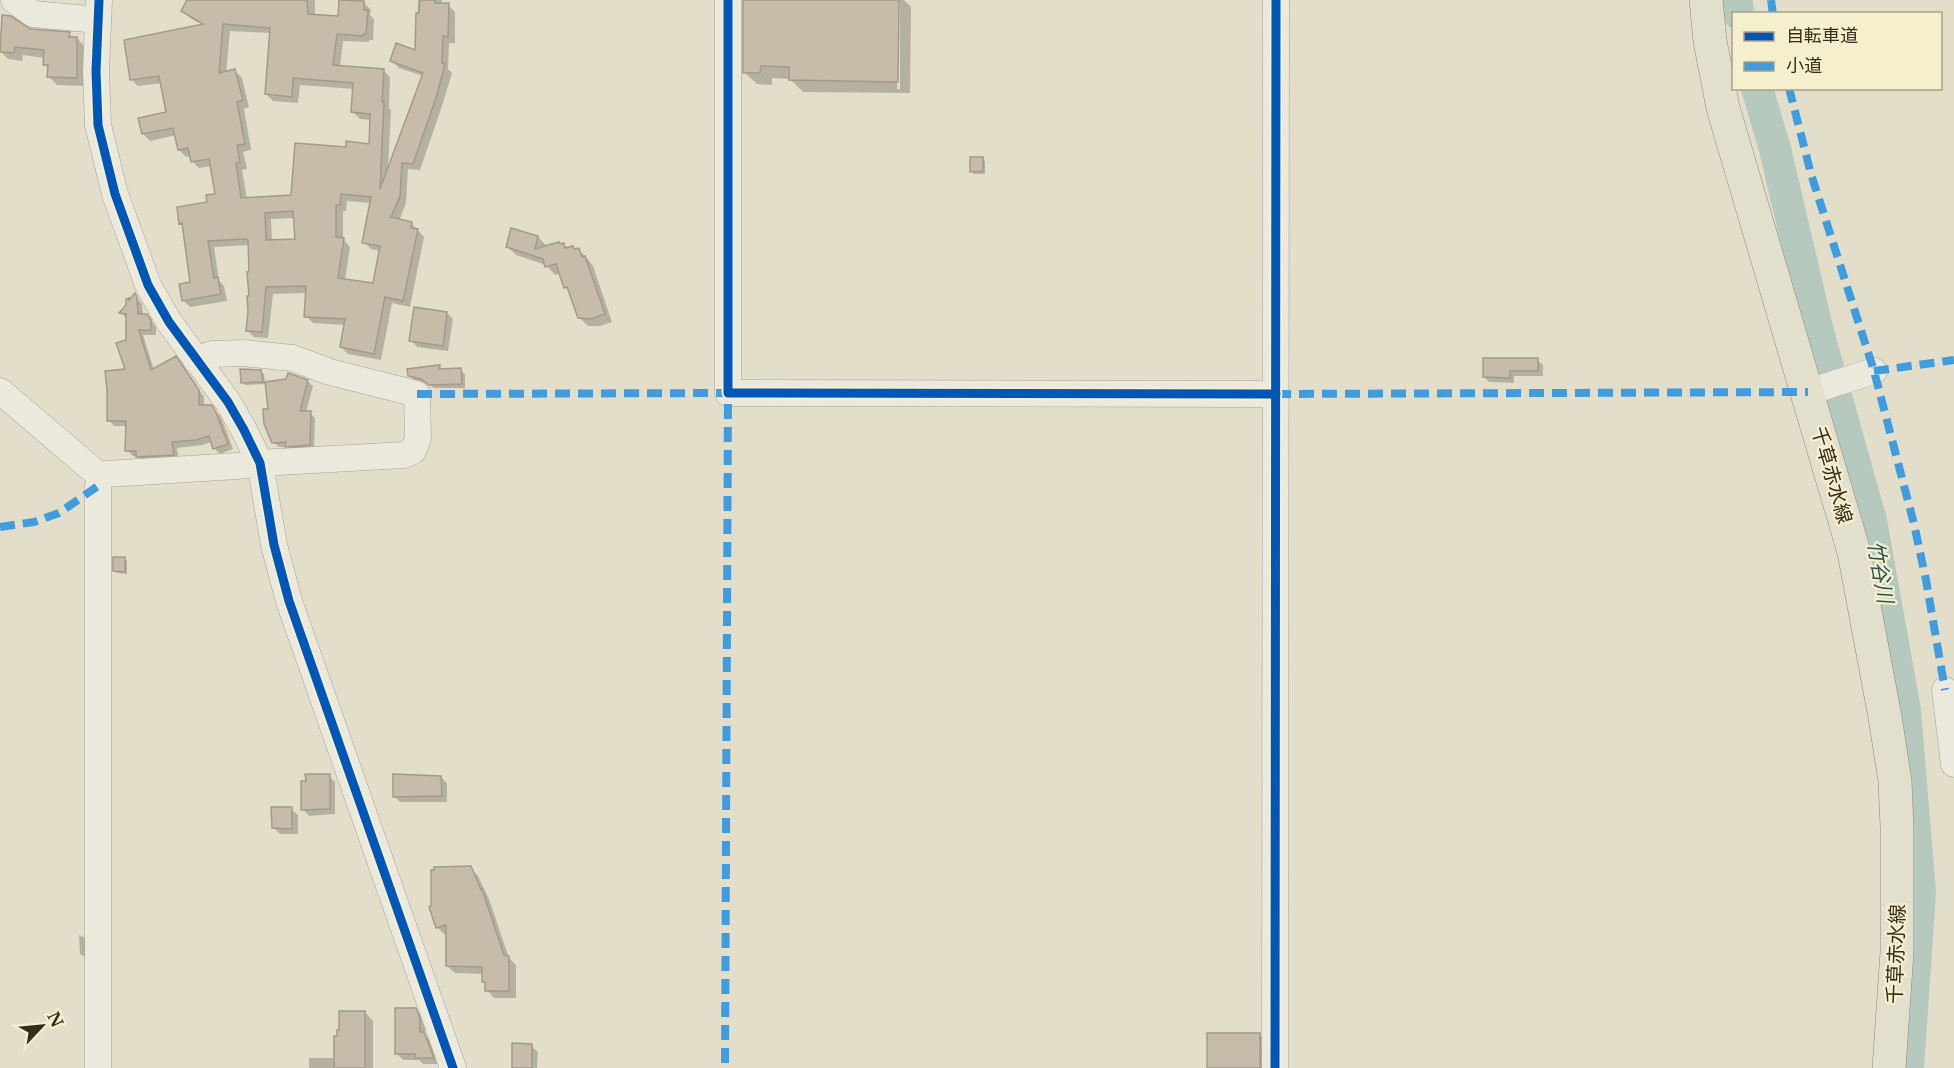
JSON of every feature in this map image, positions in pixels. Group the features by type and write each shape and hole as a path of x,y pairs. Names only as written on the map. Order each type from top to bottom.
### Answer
{"main road":[{"name":"千草赤水線","path":"1706,0 1710,41 1723,108 1854,552 1873,648 1895,781 1897,952 1889,1068"}],"street":[{"path":"14,0 33,14 99,10 96,71 98,125 115,194 148,285 169,322 228,402 260,463 274,545 290,601 453,1068"},
{"path":"728,0 728,393 1276,394"},
{"path":"1275,1068 1276,0"},
{"path":"98,1068 98,486 101,477 106,474 404,455 413,451 418,439 417,394 330,372 292,358 243,353 212,354 196,360"},
{"path":"1808,392 1874,371"},
{"path":"0,391 101,477"},
{"path":"1945,690 1954,764"}],"building":[{"path":"187,0 307,0 308,14 338,16 339,0 364,1 364,10 368,10 366,34 363,36 337,34 333,65 384,69 380,189 423,73 390,61 396,43 415,50 416,13 419,13 420,0 449,3 448,37 443,36 442,63 445,64 436,98 413,164 402,163 400,196 391,217 412,222 411,228 418,229 403,301 385,297 374,354 340,347 345,319 304,317 306,286 266,287 262,332 246,331 247,296 249,296 247,272 249,271 248,240 245,239 208,241 214,278 218,277 221,294 182,301 179,284 190,282 182,223 179,224 177,207 207,202 206,195 215,194 209,159 191,162 188,148 178,150 173,128 142,134 138,118 166,112 159,76 130,80 124,40 203,24 181,11","holes":["223,24 270,28 265,94 292,97 293,78 353,83 351,112 370,114 369,144 346,141 346,147 295,143 291,195 241,198 236,163 240,162 237,145 245,144 237,102 243,100 235,69 219,73","341,194 371,197 362,243 380,246 373,283 338,278 344,238 336,237 336,205 340,205","293,211 295,239 266,240 265,213"]},
{"path":"743,0 899,0 898,82 789,80 789,67 761,66 760,73 743,73"},
{"path":"2,15 11,16 31,29 70,32 69,37 77,37 77,78 47,77 48,65 43,65 44,50 15,47 14,53 0,52"},
{"path":"970,157 983,157 983,171 970,172"},
{"path":"511,228 538,236 535,249 559,242 564,243 565,248 573,246 574,249 579,248 582,257 585,256 605,314 591,319 578,318 556,264 545,267 543,259 506,247"},
{"path":"135,293 138,314 147,314 151,320 151,330 139,330 151,370 176,356 199,390 199,405 212,405 215,410 228,444 213,449 209,436 196,440 172,442 174,455 136,457 136,451 125,451 126,421 107,421 105,371 125,369 116,343 126,340 126,314 119,313 126,305 126,299 129,298 129,300"},
{"path":"414,307 447,312 443,346 409,341"},
{"path":"1483,358 1538,358 1538,371 1510,371 1510,378 1483,377"},
{"path":"440,365 439,369 461,368 462,384 429,385 421,379 408,376 407,369"},
{"path":"240,369 261,370 263,382 241,383"},
{"path":"288,373 308,380 300,411 311,411 310,445 285,447 286,442 272,443 264,424 263,409 268,409 265,382 286,379"},
{"path":"113,557 125,557 125,572 113,571"},
{"path":"305,774 330,774 330,809 301,810 301,781 306,781"},
{"path":"393,774 441,776 442,796 393,797"},
{"path":"271,807 292,807 292,829 272,828"},
{"path":"471,866 482,889 504,955 509,956 509,991 485,991 485,982 482,982 482,967 446,966 446,925 436,928 429,907 431,906 431,870 434,870 434,867"},
{"path":"395,1008 416,1008 420,1018 420,1032 424,1032 434,1058 415,1058 415,1054 395,1054"},
{"path":"339,1011 365,1011 365,1068 334,1068 334,1036 337,1036 337,1030 339,1030"},
{"path":"1207,1033 1260,1033 1260,1068 1207,1068"},
{"path":"512,1043 532,1044 532,1068 512,1068"}],"waterway":[{"name":"竹谷川","path":"1736,0 1739,12"},
{"name":"竹谷川","path":"1758,90 1775,149 1818,332 1871,521 1905,710 1920,892 1908,1068"}],"marked path":[{"path":"1771,0 1773,12"},
{"path":"1790,90 1811,174 1874,371 1914,524 1945,690"},
{"path":"1874,371 1954,360"},
{"path":"1276,394 1808,392"},
{"path":"417,394 728,393 725,1068"},
{"path":"0,527 34,522 59,513 98,486"}],"cycle path":[{"path":"99,0 96,71 98,125 115,194 148,285 169,322 228,402 260,463 274,545 289,601 453,1068"},
{"path":"728,0 728,393 1276,394"},
{"path":"1275,1068 1276,0"}]}
